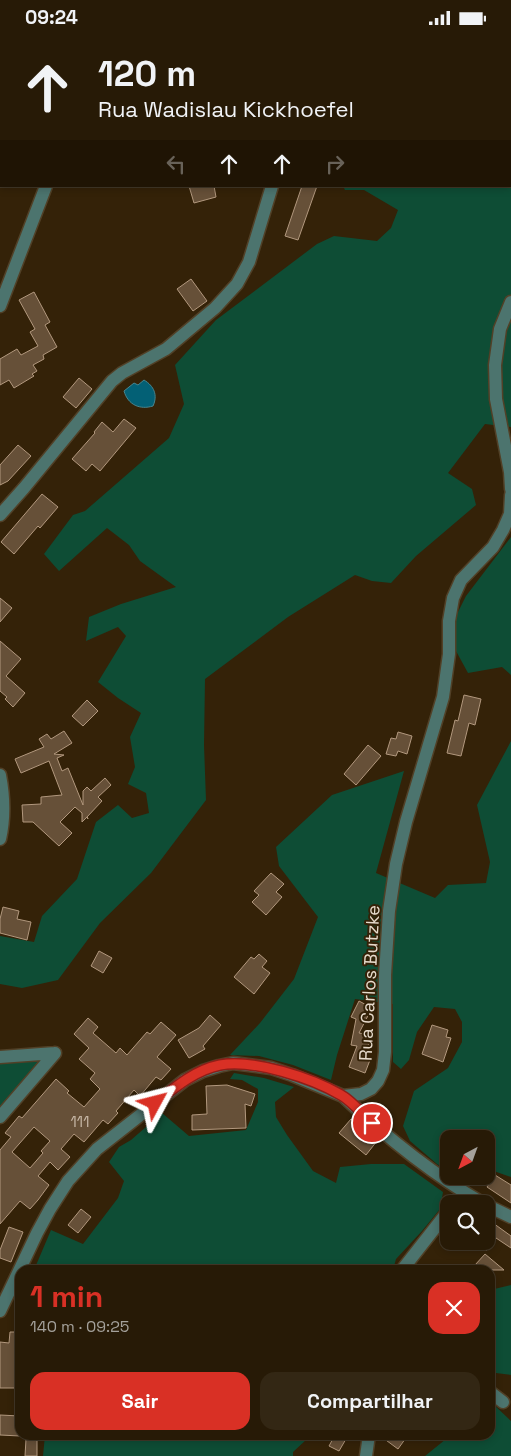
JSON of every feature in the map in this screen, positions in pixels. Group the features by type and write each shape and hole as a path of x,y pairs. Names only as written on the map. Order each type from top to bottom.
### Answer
{"street":[{"path":"0,306 46,187"},
{"path":"0,515 112,381 122,373 166,349 215,308 237,284 250,262 272,187"},
{"path":"511,302 500,329 495,365 496,399 510,472 511,489"},
{"name":"Rua Carlos Butzke","path":"342,1096 361,1094 371,1089 378,1081 383,1070 389,911 396,864 406,822 443,697 449,654 449,621 453,598 461,580 494,547 510,514 511,495"},
{"path":"0,775 4,816 0,839"},
{"path":"0,1057 55,1053 0,1117"},
{"path":"22,1265 37,1233 68,1181 97,1149 185,1081 203,1071 234,1063 271,1069 292,1075 342,1096 405,1151 468,1195"},
{"path":"459,1195 461,1191"},
{"path":"495,1209 511,1217"},
{"path":"406,1265 440,1223"},
{"path":"0,1311 15,1279"},
{"path":"495,1396 503,1402"},
{"path":"366,1456 368,1440"}],"green space":[{"path":"344,187 511,187 511,427 485,424 448,473 472,489 476,505 416,556 391,583 372,581 355,575 288,617 205,679 204,745 206,800 151,873 100,923 58,980 22,988 0,984 0,936 34,942 42,916 77,879 96,822 118,805 132,818 149,813 146,793 128,784 135,767 130,737 141,713 98,682 126,636 118,627 86,641 89,617 121,604 176,587 140,561 129,545 107,528 59,571 44,554 73,515 85,511 169,438 184,404 175,365 216,320 317,244 334,236 377,241 391,228 398,210 364,190 345,190"},
{"path":"511,537 511,675 502,667 468,673 456,651 455,618 466,596"},
{"path":"511,741 511,1177 495,1171 495,1130 440,1130 440,1166 410,1141 403,1126 414,1091 448,1068 462,1042 462,1022 455,1009 434,1007 417,1032 409,1060 401,1069 393,1062 393,1004 355,999 331,1080 293,1065 259,1056 230,1055 260,1023 294,979 318,917 279,866 276,847 332,795 404,771 376,873 435,898 448,885 486,883 490,862 477,805"},
{"path":"43,1059 0,1108 0,1062"},
{"path":"234,1073 264,1078 294,1087 275,1102 276,1117 313,1171 336,1183 340,1167 371,1164 404,1164 443,1192 442,1195 440,1195 440,1209 396,1259 394,1265 36,1265 51,1230 83,1244 118,1198 124,1181 109,1162 119,1147 131,1140 162,1113 189,1136 246,1130 258,1102 258,1089 242,1080 230,1079"},
{"path":"511,1285 511,1375 495,1372 495,1289"},
{"path":"495,1406 511,1421 511,1456 425,1456 445,1440 495,1440"},
{"path":"45,1440 306,1440 293,1452 293,1456 43,1456"}],"water":[{"path":"144,380 154,391 153,406 139,407 135,405 128,400 124,391 134,383 138,385"}],"building":[{"path":"189,187 214,187 216,197 194,203"},
{"path":"302,187 317,187 298,240 285,236"},
{"path":"191,279 207,301 193,311 177,289"},
{"path":"34,292 50,322 45,325 57,347 43,355 44,359 33,365 37,371 32,374 34,376 14,388 9,380 0,385 0,359 17,349 21,355 38,346 30,332 35,329 19,300"},
{"path":"79,378 92,389 76,408 63,397"},
{"path":"124,419 136,428 100,471 92,464 86,471 72,459 102,422 113,432"},
{"path":"18,445 31,456 8,481 0,485 0,465"},
{"path":"42,494 58,507 40,528 38,526 14,554 1,542"},
{"path":"0,598 12,608 0,622"},
{"path":"0,641 21,659 6,676 25,693 13,707 5,699 7,697 0,691"},
{"path":"464,695 481,699 475,725 469,723 461,756 447,753 455,720 458,721"},
{"path":"87,700 98,711 83,726 72,716"},
{"path":"64,731 72,743 54,754 64,755 57,758 62,771 68,768 83,805 83,791 87,787 91,791 105,778 111,785 98,797 102,801 82,822 82,813 75,807 60,822 72,833 59,846 33,822 23,822 22,805 41,804 41,797 62,795 49,761 21,773 15,759 44,747 39,739 47,734 51,739"},
{"path":"398,732 412,736 407,754 398,751 396,756 386,754 391,738 396,739"},
{"path":"368,745 381,756 356,785 344,774"},
{"path":"271,873 284,884 276,892 282,897 266,915 252,902 259,895 254,891"},
{"path":"3,907 19,911 17,919 31,922 27,940 0,933 0,919"},
{"path":"99,951 112,958 103,973 91,966"},
{"path":"259,954 267,961 262,967 270,973 254,994 234,977 251,957 254,959"},
{"path":"359,1001 372,1008 359,1033 371,1035 366,1059 370,1060 365,1073 349,1067 357,1046 351,1045 356,1019 351,1017"},
{"path":"210,1015 221,1025 203,1046 205,1049 189,1058 178,1040 199,1028"},
{"path":"88,1018 98,1027 93,1033 116,1053 120,1048 127,1055 147,1032 150,1034 161,1022 176,1035 157,1057 171,1069 161,1080 156,1077 140,1096 134,1090 116,1111 118,1113 108,1124 103,1120 84,1142 74,1134 61,1149 70,1157 58,1170 50,1162 38,1176 49,1185 38,1200 30,1209 20,1201 0,1224 0,1150 11,1137 5,1133 19,1116 22,1118 56,1079 69,1091 67,1093 84,1107 100,1089 90,1079 95,1073 79,1059 89,1048 74,1034","holes":["34,1127 50,1141 41,1151 43,1153 30,1168 12,1152"]},
{"path":"432,1025 448,1030 446,1037 451,1038 443,1062 422,1054"},
{"path":"227,1085 255,1094 251,1106 245,1104 246,1128 192,1130 192,1115 207,1114 206,1086"},
{"path":"351,1119 377,1141 366,1155 339,1133"},
{"path":"495,1175 511,1185 511,1203 487,1187 488,1185 495,1185"},
{"path":"81,1209 91,1217 78,1233 68,1225"},
{"path":"495,1224 511,1236 511,1248 496,1238 495,1239"},
{"path":"9,1227 23,1232 11,1262 0,1258 0,1250"},
{"path":"485,1254 504,1270 495,1270 495,1265 475,1265"},
{"path":"10,1332 15,1332 15,1388 0,1388 0,1342 9,1343"},
{"path":"0,1415 15,1416 15,1436 0,1435"},
{"path":"26,1440 37,1440 37,1456 25,1456"},
{"path":"332,1440 345,1440 339,1451 329,1446"},
{"path":"386,1440 404,1440 398,1449"}],"route":[{"path":"155,1103 185,1081 203,1071 234,1063 271,1069 310,1081 342,1096 372,1123"}]}
